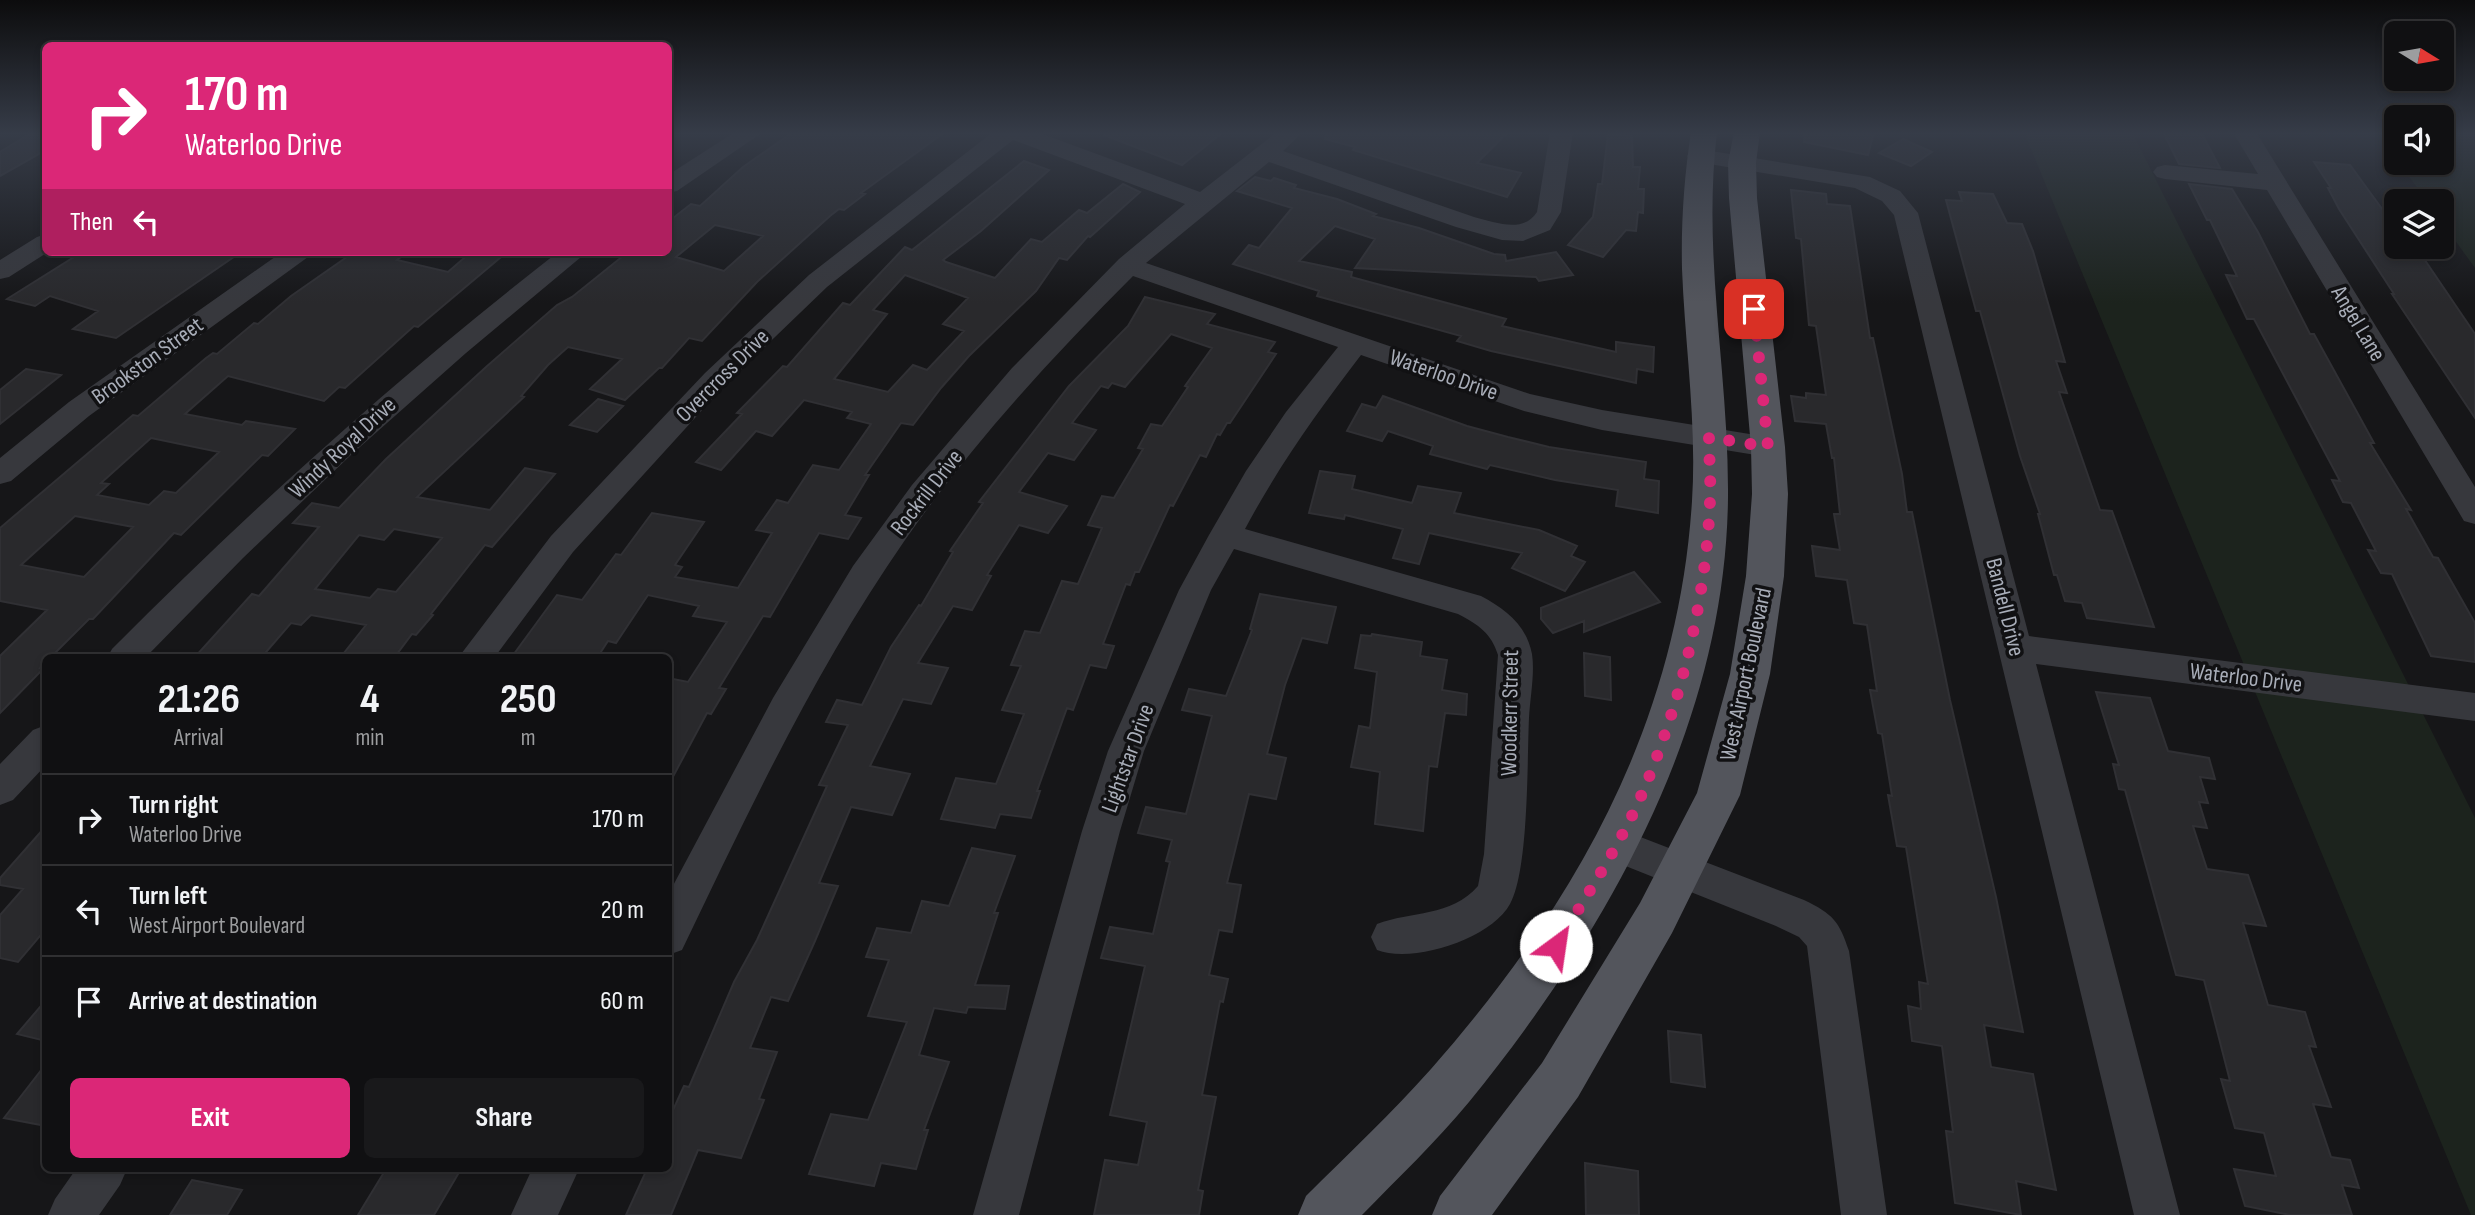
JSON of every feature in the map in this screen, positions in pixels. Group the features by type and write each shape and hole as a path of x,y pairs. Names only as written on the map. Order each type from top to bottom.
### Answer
{"main road":[{"path":"1344,1208 1450,1085 1556,946 1617,845 1643,793 1682,681 1702,583 1710,500 1697,189"},
{"name":"West Airport Boulevard","path":"1459,1215 1560,1080 1656,918 1718,795 1750,674 1766,576 1770,494 1743,189"}],"street":[{"name":"Overcross Drive","path":"478,654 562,544 715,379 818,281 936,189"},
{"path":"1168,189 1201,201"},
{"name":"Rockrill Drive","path":"672,929 721,828 815,657 865,574 917,502 984,418 1128,265 1218,189"},
{"path":"1369,189 1465,222 1502,232 1522,233 1541,225 1549,212 1554,189"},
{"name":"Bandell Drive","path":"1876,189 1891,195 1906,213 2157,1215"},
{"name":"Angel Lane","path":"2277,189 2475,513"},
{"path":"0,271 42,245"},
{"name":"Brookston Street","path":"0,474 79,410 293,256"},
{"name":"Windy Royal Drive","path":"128,654 191,589 386,404 569,256"},
{"name":"Waterloo Drive","path":"1128,265 1548,408 1768,447"},
{"name":"Lightstar Drive","path":"996,1215 1097,844 1126,751 1195,590 1257,478 1296,419 1355,344"},
{"name":"Woodkerr Street","path":"1225,536 1469,605 1493,618 1508,631 1515,655 1503,854 1496,892 1489,902 1447,929 1391,937"},
{"name":"Waterloo Drive","path":"2017,648 2475,707"},
{"path":"0,789 24,753"},
{"path":"1617,845 1790,913 1813,924 1824,936 1831,964 1864,1215"},
{"path":"71,1215 102,1172"},
{"path":"534,1215 555,1172"}],"shaded area":[{"path":"2047,189 2160,189 2475,818 2475,1215 2471,1215"},
{"path":"2418,189 2475,189 2475,268 2454,239 2454,189"}],"building":[{"path":"719,189 867,189 861,193 865,194 844,210 839,209 830,216 757,282 702,341 689,338 662,368 625,400 590,389 622,359 568,347 548,365 521,396 524,397 417,497 490,510 525,468 555,474 492,547 485,545 431,614 433,615 416,635 412,634 397,654 343,654 366,625 311,615 301,625 291,623 264,654 198,654 252,594 259,596 319,527 293,523 312,503 339,508 386,459 486,367 557,305 572,297 623,256 672,256 672,219 691,204 700,206","holes":["715,225 763,236 724,271 676,257","394,529 442,538 396,592 378,589 370,598 315,589 359,535 384,540"]},
{"path":"989,189 1028,189 981,231 943,260 995,278 1031,239 1042,242 1079,210 1087,213 1117,189 1133,189 1140,192 1088,236 1067,260 1059,258 1036,291 969,356 913,425 901,423 865,475 869,475 845,515 861,518 848,539 819,533 770,617 763,616 719,688 726,689 711,714 707,713 672,779 672,679 688,682 727,622 693,616 699,606 648,595 616,643 608,641 600,654 514,654 557,595 582,600 616,554 621,555 652,513 704,522 675,565 682,567 675,577 738,588 772,533 756,530 777,500 788,503 813,465 839,470 871,424 847,418 852,412 804,400 772,436 756,431 721,470 696,462 742,414 737,413 783,366 787,367 843,303 850,305 905,247 912,250","holes":["905,275 968,298 943,324 964,331 927,370 913,365 888,392 834,379 887,314 873,310"]},
{"path":"1240,189 1297,189 1337,199 1376,214 1373,216 1419,228 1494,254 1505,255 1506,261 1556,252 1573,275 1539,281 1536,277 1355,268 1375,239 1335,226 1299,261 1352,272 1351,277 1506,319 1502,326 1616,352 1616,342 1654,347 1653,372 1637,369 1636,383 1491,351 1457,341 1461,336 1317,296 1319,291 1233,264 1249,245 1259,248 1292,208 1237,191"},
{"path":"1480,189 1512,189 1507,197"},
{"path":"1597,189 1644,189 1643,213 1638,212 1636,231 1626,230 1603,257 1568,245 1593,217"},
{"path":"2191,189 2232,189 2258,232 2310,334 2314,334 2374,443 2370,443 2411,510 2406,509 2475,623 2475,662 2431,656 2392,574 2381,573 2368,550 2376,551 2351,503 2343,502 2332,480 2340,481 2254,319 2247,319 2226,275 2237,276 2210,220 2207,220"},
{"path":"2328,189 2367,189 2384,212 2384,259 2424,259 2475,334 2475,418 2392,294"},
{"path":"1791,190 1826,194 1827,204 1850,206 1870,338 1873,338 1902,474 1907,512 1912,512 2023,1032 1984,1025 1991,1067 2033,1074 2056,1190 2016,1181 2021,1215 1955,1203 1946,1131 1953,1132 1942,1046 1912,1041 1908,1006 1921,1009 1919,982 1928,984 1906,847 1897,846 1888,795 1892,796 1882,734 1878,733 1870,690 1877,691 1867,625 1854,623 1847,580 1816,576 1812,546 1840,550 1834,514 1840,514 1834,458 1826,424 1795,421 1791,396 1806,398 1806,393 1826,395 1816,326 1809,325 1801,239 1796,238"},
{"path":"1959,192 1993,194 2007,223 2022,224 2033,251 2065,362 2056,361 2067,393 2059,392 2100,510 2112,511 2154,627 2087,618 2082,603 2065,601 2057,575 2054,575 2040,514 2020,456 1980,311 1976,311 1946,200 1962,201"},
{"path":"76,256 235,256 116,338 73,329 98,311 50,296 35,306 7,299"},
{"path":"348,256 402,256 397,260 448,272 466,256 502,256 418,327 414,326 345,388 339,387 324,401 228,376 185,414 242,425 246,421 295,429 268,456 262,455 181,535 174,533 93,619 89,619 54,654 42,654 42,670 0,713 0,656 47,610 0,601 0,528 133,415 138,416 206,358 213,353 217,354 254,323 258,324 291,296","holes":["151,438 219,452 176,493 164,491 149,505 97,495 109,484 101,483","75,516 133,527 84,577 21,565"]},
{"path":"1145,297 1215,314 1207,324 1275,342 1268,352 1276,354 1230,423 1227,423 1220,435 1217,434 1206,457 1200,455 1173,506 1170,505 1139,572 1135,572 1130,585 1126,584 1103,644 1114,646 1106,668 1090,665 1073,710 1067,708 1037,791 1040,791 1031,818 1000,814 995,828 941,819 956,778 996,784 1024,714 1002,710 1021,666 1011,665 1025,631 1040,633 1062,581 1078,584 1102,528 1088,525 1102,496 1114,498 1143,449 1138,448 1151,424 1162,426 1188,387 1185,386 1212,348 1171,334 1125,387 1112,383 1108,388 1101,386 1072,423 1096,430 1074,460 1048,453 1019,492 1067,506 1048,533 1019,525 987,575 991,576 972,610 953,606 918,663 948,668 931,704 903,699 870,766 910,774 892,815 851,807 819,883 838,886 815,941 788,1001 771,997 750,1048 777,1052 759,1099 764,1100 741,1158 698,1150 671,1215 626,1215 646,1172 672,1172 672,1112 684,1086 689,1087 734,982 757,940 827,786 819,785 848,725 826,722 837,700 862,705 891,647 919,605 921,606 953,552 950,551 983,503 979,502 1069,386 1128,326"},
{"path":"26,369 61,375 0,424 0,390"},
{"path":"1383,396 1467,426 1508,437 1549,447 1646,462 1644,479 1659,481 1658,513 1616,506 1618,490 1555,480 1490,465 1487,469 1430,454 1433,446 1388,431 1382,441 1347,431 1362,404 1376,408"},
{"path":"598,399 623,406 597,432 570,425"},
{"path":"1320,471 1355,476 1352,489 1412,503 1418,486 1461,493 1454,513 1539,530 1577,546 1571,556 1585,562 1565,591 1512,568 1522,553 1429,533 1419,564 1393,558 1403,529 1345,515 1344,519 1309,513"},
{"path":"1634,572 1660,602 1584,632 1584,621 1553,633 1541,619 1541,608"},
{"path":"1260,594 1336,607 1327,643 1302,638 1285,685 1267,754 1286,758 1276,799 1249,794 1227,883 1241,885 1232,932 1219,930 1209,975 1228,979 1223,1002 1220,1001 1202,1095 1216,1097 1198,1190 1203,1191 1199,1215 1094,1215 1105,1160 1138,1165 1147,1122 1110,1115 1145,966 1101,958 1110,927 1153,934 1170,862 1166,861 1172,840 1138,833 1146,807 1186,814 1212,716 1182,710 1189,689 1226,696 1252,630 1250,629"},
{"path":"1372,634 1422,642 1420,656 1447,660 1442,690 1467,694 1466,715 1445,713 1437,767 1429,766 1423,831 1375,824 1380,772 1351,767 1359,726 1370,728 1377,672 1355,668 1361,635"},
{"path":"1584,653 1610,657 1611,700 1585,696"},
{"path":"2096,692 2150,698 2168,751 2209,758 2215,779 2200,777 2208,803 2199,802 2207,828 2193,826 2207,869 2248,875 2266,926 2243,923 2268,1005 2305,1012 2316,1047 2309,1046 2331,1107 2313,1104 2331,1157 2350,1160 2359,1188 2342,1185 2352,1215 2290,1215 2245,1206 2234,1169 2276,1176 2264,1133 2235,1128 2221,1079 2230,1081 2204,980 2176,975 2125,790 2119,789 2113,764 2119,765"},
{"path":"42,831 42,934 18,962 0,958 0,915 23,889 0,885 0,878"},
{"path":"972,848 1015,856 994,913 998,913 975,985 1009,986 1005,1009 968,1007 966,1013 934,1008 919,1055 949,1062 924,1130 928,1130 916,1169 881,1163 874,1186 809,1174 831,1114 868,1120 907,1022 868,1016 889,960 866,957 877,928 911,933 922,901 949,906"},
{"path":"42,1005 42,1040 17,1034"},
{"path":"1668,1031 1701,1035 1705,1087 1671,1082"},
{"path":"42,1069 42,1125 4,1118"},
{"path":"1585,1163 1638,1171 1639,1215 1586,1215"},
{"path":"384,1172 459,1172 434,1215 358,1215"},
{"path":"192,1180 242,1190 227,1215 170,1215"}],"route":[{"path":"1556,946 1617,845 1643,793 1682,681 1702,583 1710,500 1709,437 1768,447 1754,309"}]}
